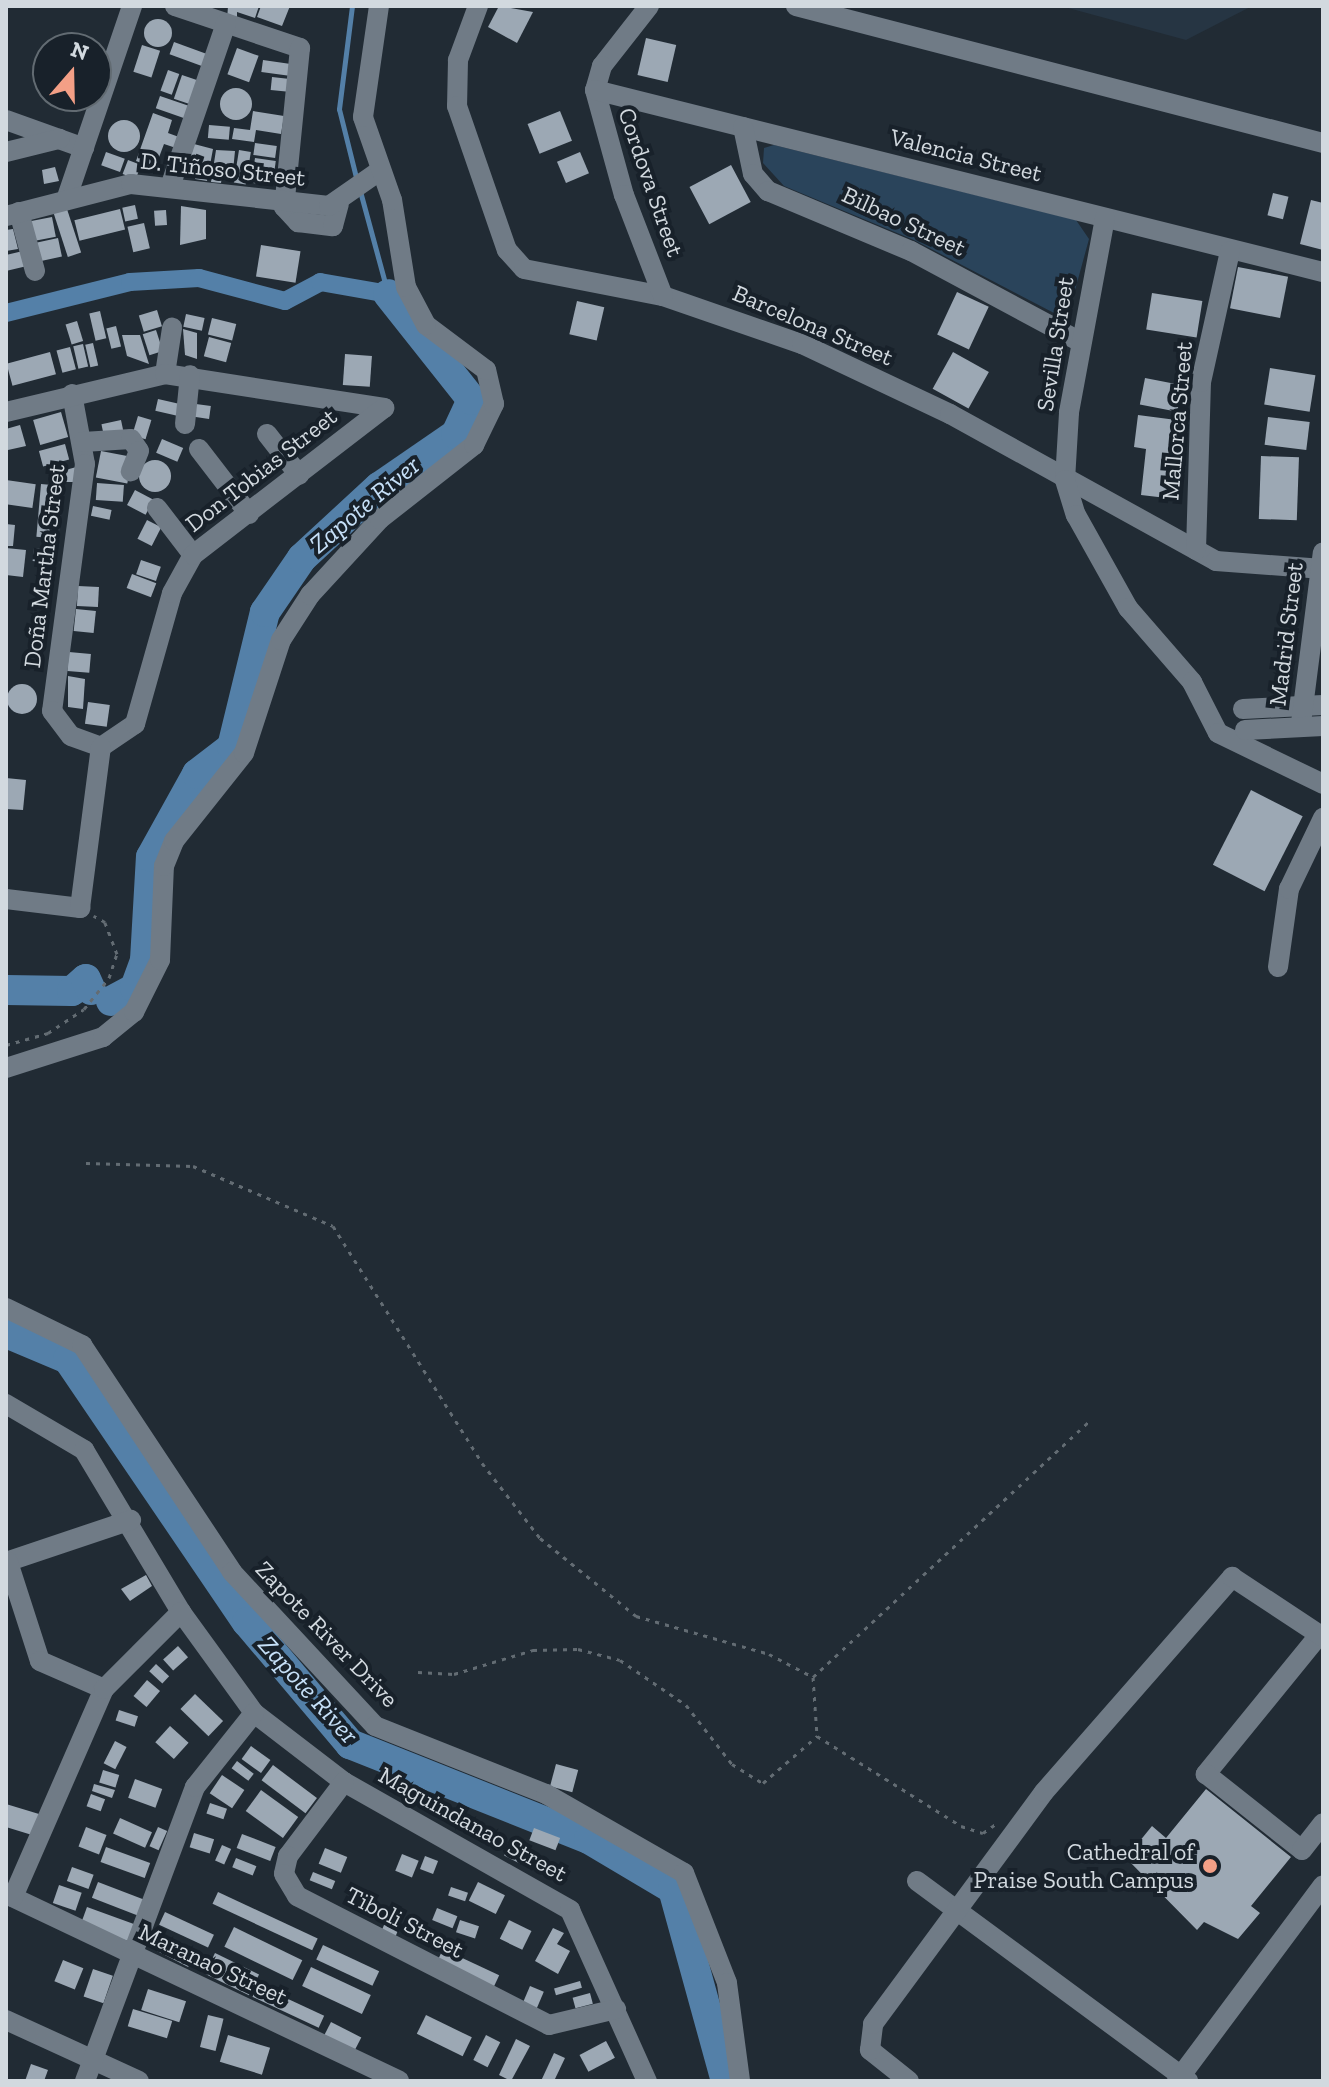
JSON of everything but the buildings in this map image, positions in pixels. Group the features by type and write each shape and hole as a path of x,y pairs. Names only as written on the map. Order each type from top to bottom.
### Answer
{"street":[{"path":"66,200 132,6"},
{"path":"175,6 300,48 283,199"},
{"path":"6,1068 103,1037 134,1012 160,960 164,866 174,841 244,753 281,640 310,595 380,519 453,464 484,428 494,404 486,370 412,307 392,200 374,177 363,105 379,6"},
{"name":"Barcelona Street","path":"478,6 458,60 457,106 507,250 524,269 663,296 802,344 1235,568 1321,563"},
{"name":"Cordova Street","path":"649,6 602,66 595,90 624,195 663,296"},
{"path":"796,6 1323,143"},
{"path":"171,184 226,23"},
{"name":"Valencia Street","path":"595,90 1323,272"},
{"path":"6,120 84,148"},
{"name":"Bilbao Street","path":"743,127 753,174 768,191 911,251 1077,340"},
{"path":"6,152 59,139"},
{"name":"D. Tiñoso Street","path":"12,214 131,184 171,184 283,199 344,201 374,177"},
{"path":"12,214 35,271"},
{"name":"Sevilla Street","path":"1065,480 1077,340 1105,218"},
{"name":"Mallorca Street","path":"1196,550 1201,382 1230,251"},
{"path":"165,374 172,328"},
{"path":"6,412 165,374 190,375 185,424"},
{"name":"Don Tobias Street","path":"101,747 135,724 172,593 193,555 384,408 190,375"},
{"name":"Doña Martha Street","path":"72,394 83,442 52,711 71,736 101,747"},
{"path":"267,434 299,475"},
{"path":"83,442 131,439 139,451 131,471"},
{"path":"199,449 249,514"},
{"path":"1065,480 1095,556 1128,608 1192,682 1218,733 1323,784"},
{"path":"157,508 193,555"},
{"name":"Madrid Street","path":"1316,716 1321,563"},
{"path":"1244,719 1316,716"},
{"path":"6,899 80,908 101,747"},
{"path":"1278,967 1289,889 1323,818"},
{"name":"Zapote River Drive","path":"6,1308 46,1322 89,1354 232,1572 375,1726 546,1794 684,1873 727,1983 740,2081"},
{"name":"Maguindanao Street","path":"6,1404 84,1450 131,1520 181,1612 254,1713 344,1782 570,1910 647,2081"},
{"path":"104,1689 40,1661 7,1562 131,1520"},
{"path":"909,2081 873,2053 868,2033 1044,1792 1232,1577 1322,1636 1206,1774 1302,1850 1323,1823"},
{"path":"9,1895 104,1689 181,1612"},
{"path":"85,2081 195,1787 254,1713"},
{"name":"Tiboli Street","path":"344,1782 288,1856 284,1874 297,1896 549,2025 616,2009"},
{"path":"917,1881 1182,2079 1323,1885"},
{"name":"Maranao Street","path":"9,1895 399,2081"},
{"path":"6,2020 139,2081"}],"path":[{"path":"6,1045 48,1033 84,1009 109,978 117,954 105,922 80,908"},
{"path":"86,1163 193,1166 333,1226 482,1463 540,1538 636,1616 769,1654 813,1677"},
{"path":"813,1677 1000,1512 1091,1420"},
{"path":"418,1672 454,1674 533,1650 578,1649 620,1660 686,1705 732,1764 763,1783 817,1736"},
{"path":"813,1677 817,1736"},
{"path":"817,1736 961,1826 983,1833 1007,1817"}],"shaded area":[{"path":"1061,6 1252,6 1186,40"},
{"path":"774,145 1076,220 1089,239 1071,305 1054,313 914,240 784,186 763,163 764,148"}],"waterway":[{"name":"Zapote River","path":"352,6 339,109 357,181"},
{"name":"Zapote River","path":"360,191 388,294"},
{"path":"6,313 130,282 199,278 285,301 320,282 388,294"},
{"name":"Zapote River","path":"111,1001 135,988 145,960 151,857 197,774 232,747 265,612 302,558 379,487 456,434 472,400 388,294"},
{"path":"6,990 72,991 86,979 91,990"},
{"name":"Zapote River","path":"6,1333 68,1359 247,1622 350,1744 589,1839 673,1889 726,2081"}],"place":[{"name":"Cathedral of Praise South Campus","path":"1210,1866"}]}
